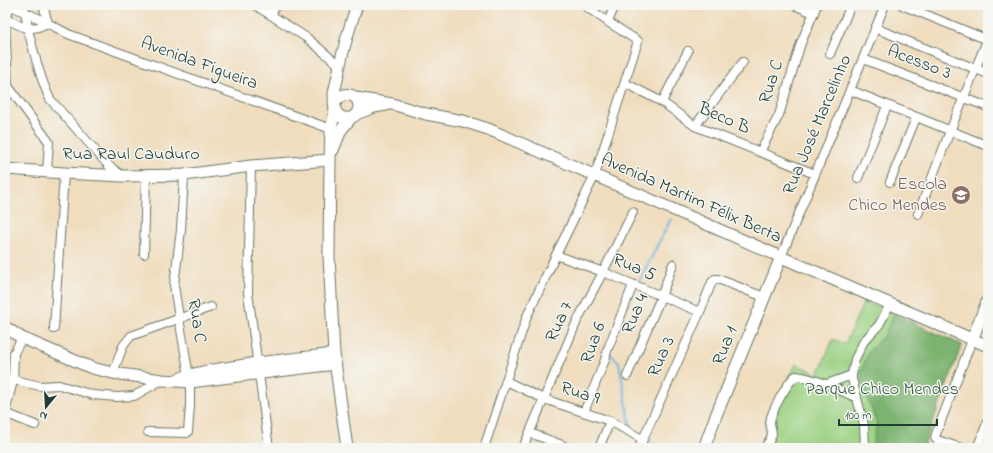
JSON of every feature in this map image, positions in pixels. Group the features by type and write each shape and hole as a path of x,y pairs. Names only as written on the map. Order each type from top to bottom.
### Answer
{"street":[{"path":"9,5 5,19 8,86 49,142 47,172"},
{"name":"Avenida Figueira","path":"9,5 25,9 68,34 336,129"},
{"path":"5,19 28,29 38,27 48,23 43,5"},
{"path":"255,5 307,38 340,68 344,87 359,105 358,111 354,116 343,118 340,116 335,107 338,98 344,95 351,96"},
{"path":"272,15 275,5"},
{"name":"Avenida Martim Félix Berta","path":"347,448 334,359 329,256 330,159 336,129 334,95 357,5"},
{"path":"484,448 527,316 595,175 638,41 584,5"},
{"path":"608,22 615,5"},
{"path":"794,5 816,9"},
{"path":"830,54 851,5"},
{"name":"Rua José Marcelinho","path":"781,257 885,5"},
{"path":"902,5 988,39 918,214"},
{"path":"25,9 28,29 45,89 50,99 110,170"},
{"name":"Rua C","path":"760,152 778,115 801,43 816,9"},
{"path":"875,28 988,74"},
{"path":"662,102 688,52"},
{"name":"Acesso 3","path":"863,59 988,107"},
{"path":"695,126 743,62"},
{"name":"Beco B","path":"625,83 662,102 695,126 815,174"},
{"path":"850,90 988,146"},
{"name":"Avenida Martim Félix Berta","path":"351,96 392,104 426,114 463,121 482,127 988,346"},
{"name":"Avenida Martim Félix Berta","path":"336,129 354,116 374,107 392,104"},
{"path":"858,178 887,106"},
{"path":"890,182 916,118"},
{"name":"Rua Raul Cauduro","path":"5,169 64,173 110,170 123,176 184,175 251,166 330,159"},
{"path":"251,166 248,293 269,448"},
{"path":"54,329 64,173"},
{"name":"Rua C","path":"148,432 188,432 190,406 189,379 174,285 181,230 184,175"},
{"path":"144,254 146,176"},
{"name":"Rua 7","path":"524,448 577,321 633,212"},
{"name":"Rua 5","path":"556,255 603,272 700,312"},
{"name":"Rua 1","path":"704,448 781,257"},
{"name":"Rua 4","path":"627,376 673,264"},
{"name":"Rua 3","path":"639,448 712,282 715,279 718,279 764,297"},
{"name":"Rua 6","path":"584,412 633,285"},
{"path":"959,448 935,438 988,298"},
{"path":"865,448 864,425 852,375 855,359 864,341 879,325 890,304"},
{"path":"113,373 123,346 131,336 211,307"},
{"path":"5,327 22,338 92,368 113,373 162,380 176,381 258,368 334,359"},
{"path":"22,338 14,353 5,413 35,426"},
{"path":"827,384 852,375"},
{"path":"765,448 772,434 770,421 773,412 792,379 796,376 827,384 857,398"},
{"path":"9,379 40,386 59,385 94,395 117,397 134,396 162,380"},
{"name":"Rua 9","path":"506,381 544,399 610,421 642,439"},
{"path":"599,448 610,421"},
{"path":"977,448 988,421"},
{"path":"530,433 562,445 564,448"}],"green space":[{"name":"Parque Chico Mendes","path":"864,301 962,345 924,445 930,448 760,448 767,433 767,420 796,364 818,374 833,339 845,344"},
{"path":"894,314 962,345 924,445 930,448 872,448 877,423 865,392 861,372 869,351 885,334"}],"waterway":[{"path":"638,283 671,219"},
{"path":"609,353 619,362 631,429"},
{"path":"645,439 660,448"}],"place":[{"name":"Escola Chico Mendes","path":"961,195"}]}
